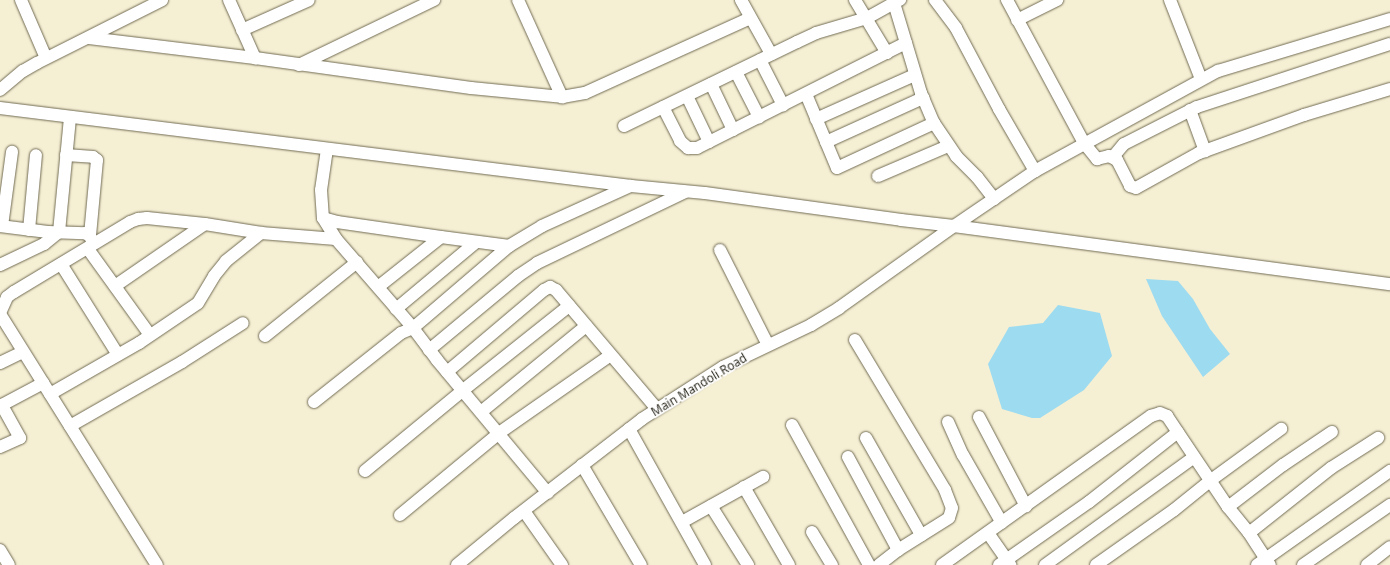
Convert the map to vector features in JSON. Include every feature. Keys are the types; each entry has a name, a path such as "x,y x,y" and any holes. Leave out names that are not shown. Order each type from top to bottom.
{"street":[{"path":"21,0 46,58"},
{"path":"0,90 23,71 46,58 162,0"},
{"path":"229,0 255,58"},
{"path":"242,30 309,0"},
{"path":"299,65 434,0"},
{"path":"518,0 562,97"},
{"path":"741,0 771,54"},
{"path":"855,0 887,53"},
{"path":"935,0 956,28 999,109 1035,171"},
{"path":"1007,0 1084,143 1097,159 1109,156 1117,160 1130,186 1136,188 1205,151 1304,115 1390,88"},
{"path":"1017,20 1057,0"},
{"path":"1170,0 1201,79"},
{"path":"624,126 816,33 867,18 897,2 906,43 915,74 923,98 934,123 948,146 994,199"},
{"path":"88,38 255,58 471,88 562,97 585,93 750,18"},
{"name":"Main Mandoli Road","path":"458,565 582,465 657,409 724,367 811,325 839,308 954,226 1035,171 1218,71 1390,20"},
{"path":"663,107 683,145 692,149 806,94 906,43"},
{"path":"1113,157 1124,144 1190,110 1390,44"},
{"path":"760,60 783,105"},
{"path":"736,72 759,117"},
{"path":"816,119 915,74"},
{"path":"711,84 733,130"},
{"path":"806,94 837,168 934,123"},
{"path":"687,96 709,142"},
{"path":"826,142 923,98"},
{"path":"0,108 70,118 631,186 686,191 1390,284"},
{"path":"1190,110 1205,151"},
{"path":"0,265 44,244 59,232 70,118"},
{"path":"878,176 948,146"},
{"path":"326,149 321,190 322,218 336,239 413,328 462,391 499,433 548,493"},
{"path":"12,152 1,226 29,230 85,233 115,286 150,335"},
{"path":"29,230 36,155"},
{"path":"66,155 93,157 97,160 91,243"},
{"path":"314,402 401,333 413,328 509,246 542,226 631,186"},
{"path":"429,350 518,276 537,263 686,191"},
{"path":"157,565 0,314 7,297 61,264 91,243 138,219 148,218 205,224 261,233 336,239"},
{"path":"322,218 344,223 442,238 509,246"},
{"path":"115,286 205,224"},
{"path":"50,394 118,355 198,303 214,276 226,261 261,233"},
{"path":"378,287 442,238"},
{"path":"396,309 476,242"},
{"path":"720,250 768,345"},
{"path":"265,336 357,262"},
{"path":"61,264 118,355"},
{"path":"447,372 547,287 556,290 657,409"},
{"path":"366,471 462,391 569,306"},
{"path":"70,426 182,362 243,323"},
{"path":"481,412 586,326"},
{"path":"855,340 912,434 951,503 952,514 949,518 898,550 879,565"},
{"path":"0,363 23,352"},
{"path":"400,515 499,433 611,355"},
{"path":"0,447 20,438 1,406 43,383"},
{"path":"942,565 1154,414 1164,414 1167,416 1228,507 1249,533 1265,563 1390,471"},
{"path":"979,418 1026,506"},
{"path":"948,422 969,465 1002,523"},
{"path":"792,425 869,565"},
{"path":"629,429 682,522 704,565"},
{"path":"1096,565 1174,510 1210,480 1281,429"},
{"path":"988,533 1005,563 1088,502 1178,432"},
{"path":"1228,507 1283,465 1332,432"},
{"path":"866,438 922,535"},
{"path":"1249,533 1331,468 1378,438"},
{"path":"848,457 898,550"},
{"path":"1045,565 1194,457"},
{"path":"582,465 641,565"},
{"path":"682,522 763,478"},
{"path":"744,487 789,565"},
{"path":"1303,565 1390,505"},
{"path":"711,506 748,565"},
{"path":"524,511 562,565"},
{"path":"812,532 832,565"},
{"path":"1367,565 1390,547"},
{"path":"0,550 9,565"}],"water":[{"path":"1146,279 1178,281 1193,299 1210,329 1230,354 1203,377 1162,316"},
{"path":"1058,305 1100,313 1112,356 1084,390 1040,418 1032,418 1002,409 988,364 1009,327 1043,323"}]}
